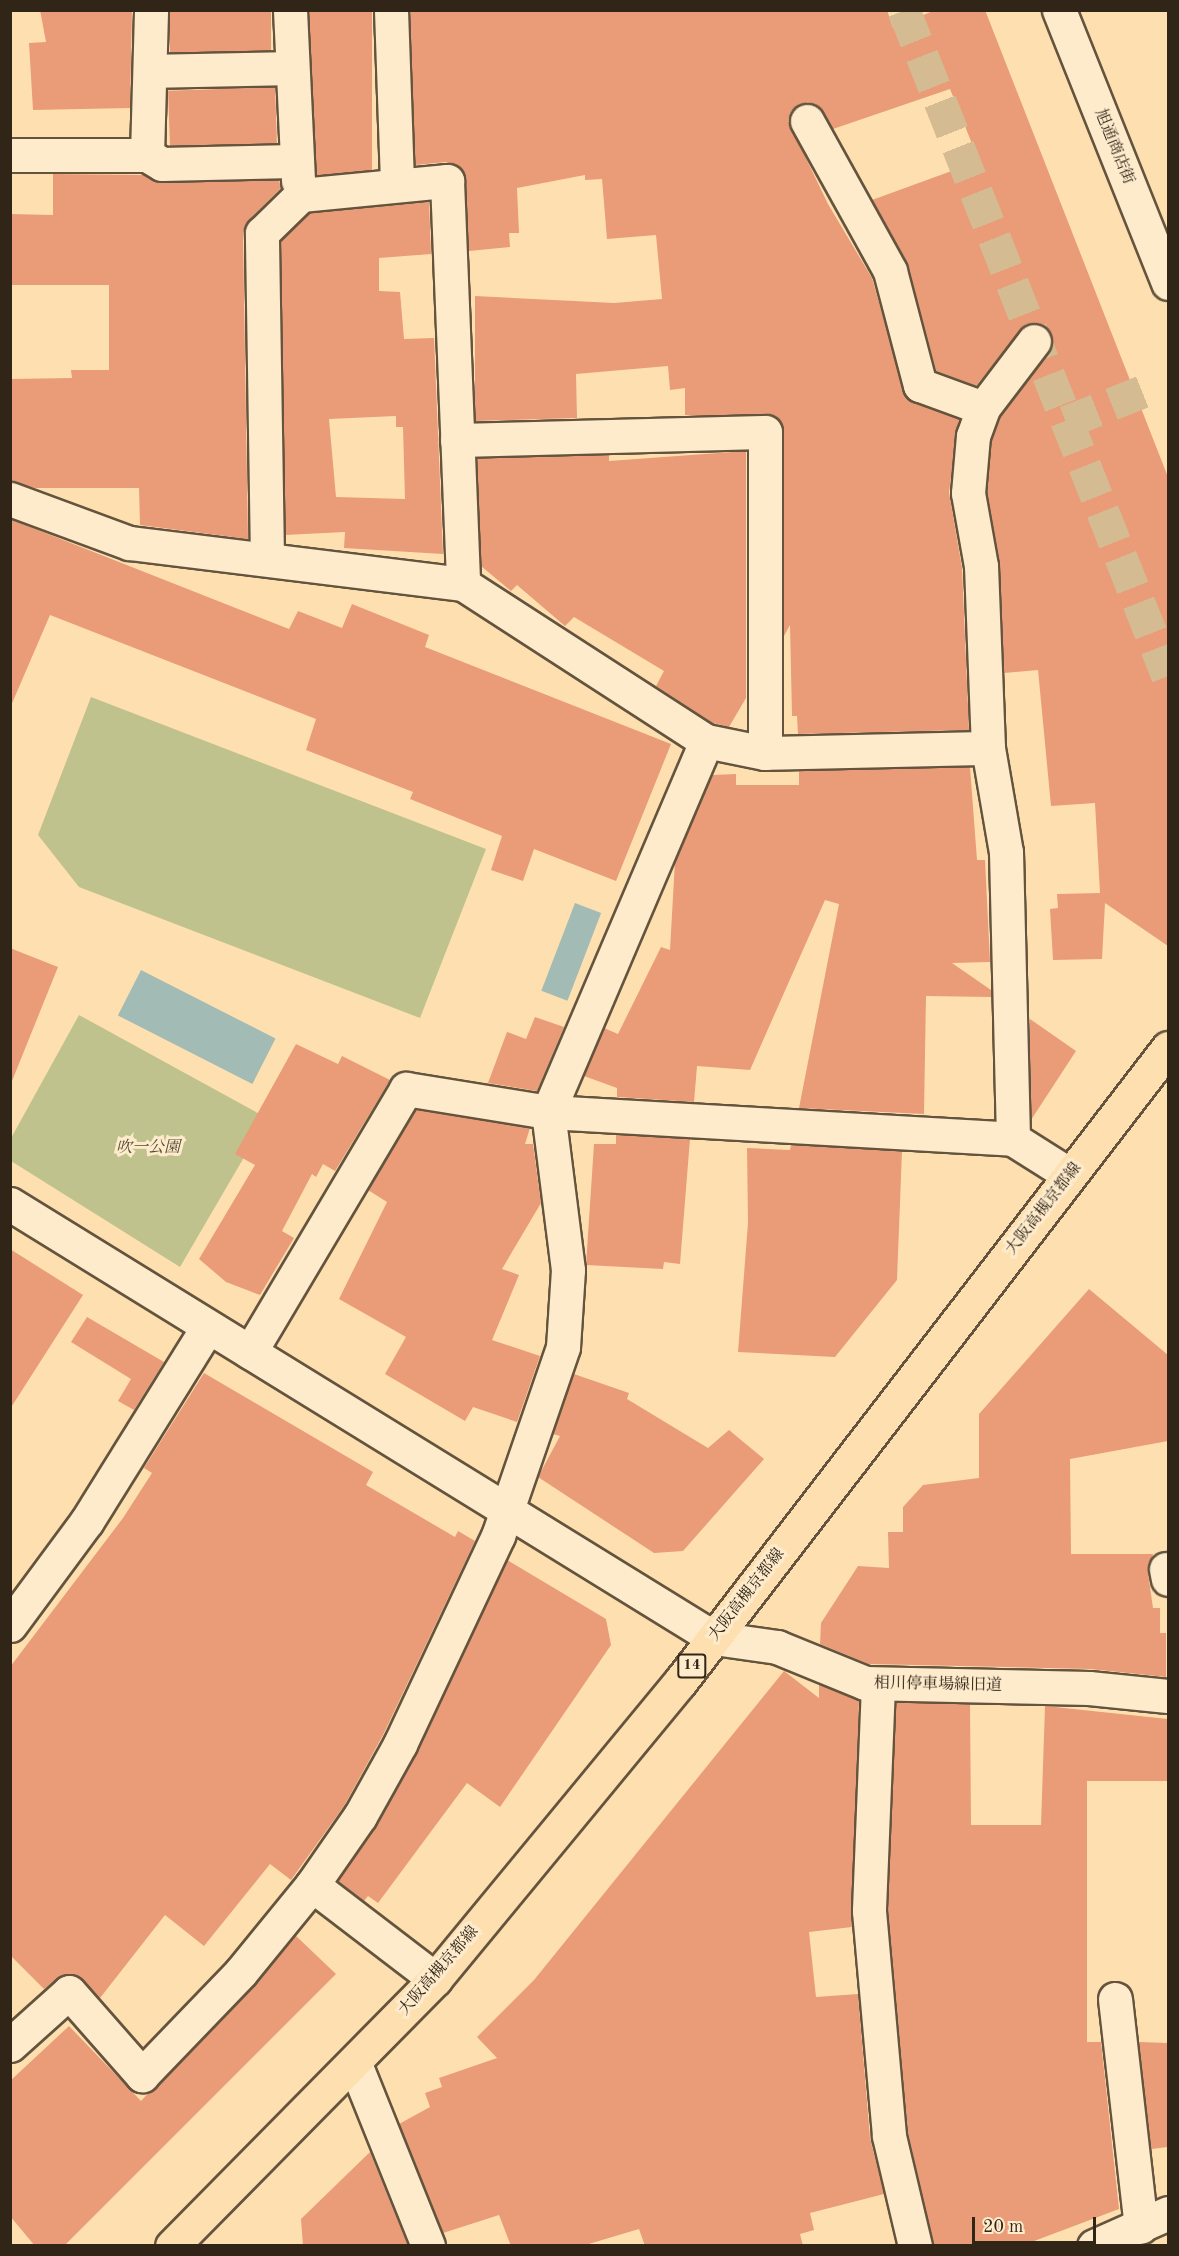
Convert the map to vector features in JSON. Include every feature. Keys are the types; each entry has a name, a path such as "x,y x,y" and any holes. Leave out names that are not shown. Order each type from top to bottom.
{"main road":[{"name":"大阪高槻京都線","path":"172,2246 355,2064 435,1979 714,1638 1168,1048"}],"street":[{"path":"147,154 151,10"},
{"path":"290,10 293,162 301,195"},
{"path":"392,10 397,182"},
{"name":"旭通商店街","path":"1059,10 1168,283"},
{"path":"150,71 291,68"},
{"path":"807,121 890,271 920,385 983,408"},
{"path":"10,155 147,154 162,164 293,162"},
{"path":"267,558 262,233 301,195 397,182 447,181 463,584"},
{"path":"1012,1138 1006,852 988,748 981,566 968,493 973,435 983,408 1034,341"},
{"path":"457,440 765,432 765,753"},
{"path":"10,499 129,543 267,558 463,584 706,741 765,753 988,748"},
{"path":"10,2044 69,1992 142,2076 241,1972 312,1885 360,1816 400,1744 507,1508 563,1347 568,1270 548,1112 706,741"},
{"path":"250,1352 405,1089 548,1112 1012,1138 1070,1174"},
{"path":"10,1204 207,1328 507,1508 714,1638"},
{"path":"10,1625 87,1521 207,1328"},
{"name":"相川停車場線旧道","path":"714,1638 777,1647 878,1684 1089,1688 1168,1696"},
{"path":"878,1684 869,1911 889,2136 915,2246"},
{"path":"312,1885 435,1979"},
{"path":"1094,2246 1155,2220 1115,1999"},
{"path":"355,2064 428,2246"}],"green space":[{"path":"91,697 486,849 420,1018 79,887 38,835"},
{"name":"吹一公園","path":"79,1015 267,1118 180,1267 11,1161 10,1140"}],"water":[{"path":"575,903 601,913 567,1001 541,991"},
{"path":"141,970 276,1039 252,1084 118,1015"}],"building":[{"path":"40,10 132,10 130,108 33,110 29,43 46,42"},
{"path":"170,10 271,10 271,52 170,52"},
{"path":"309,10 372,10 372,175 309,175"},
{"path":"410,10 887,10 893,28 935,10 985,10 1168,477 1168,946 1105,903 1102,959 1053,960 1050,909 1058,908 1057,894 1100,893 1095,803 1051,806 1038,670 1004,673 1000,565 987,492 991,440 1000,417 1049,352 1051,334 1037,323 1026,324 976,386 936,371 908,266 872,200 979,161 950,89 833,129 823,111 808,102 791,111 788,121 828,204 872,278 906,397 959,419 949,492 962,568 969,730 798,734 797,716 792,716 790,625 784,636 784,432 775,416 685,415 685,388 670,390 668,366 576,374 577,418 475,421 475,296 614,303 662,299 656,235 607,239 602,179 585,180 585,175 517,188 519,233 509,233 510,247 469,251 463,171 446,162 415,165"},
{"path":"275,87 277,143 170,147 168,91"},
{"path":"53,174 144,175 162,183 279,180 281,188 249,220 243,233 248,539 140,525 139,488 35,488 10,481 10,379 72,378 71,370 109,370 109,285 10,285 10,214 53,215"},
{"path":"429,202 431,254 379,258 379,291 400,292 404,339 434,338 443,554 344,548 345,532 285,535 281,241 309,213","holes":["396,416 396,427 403,427 405,499 336,497 329,419"]},
{"path":"746,451 746,698 729,727 713,723 656,686 664,671 574,617 565,626 517,585 511,591 481,566 477,458 609,455 609,461"},
{"path":"10,519 289,629 298,611 342,628 352,604 429,635 425,647 671,744 616,881 534,849 523,881 491,870 502,836 410,799 413,792 306,750 316,719 50,615 10,708"},
{"path":"970,767 977,860 985,860 990,962 952,963 991,990 991,997 926,996 924,1114 799,1108 839,904 825,900 750,1070 697,1066 694,1102 617,1097 617,1088 584,1076 604,1028 618,1034 661,947 670,950 675,861 712,775 736,774 736,785 799,785 799,771"},
{"path":"10,948 58,967 12,1081 10,1081"},
{"path":"535,1017 564,1027 537,1091 488,1083 507,1032 526,1039"},
{"path":"1030,1019 1076,1051 1031,1120 1030,1053"},
{"path":"296,1044 338,1064 342,1056 390,1080 335,1171 323,1164 316,1177 312,1174 282,1231 294,1238 260,1295 226,1282 199,1259 255,1165 235,1154"},
{"path":"416,1110 530,1128 525,1144 533,1144 541,1203 502,1269 519,1275 492,1340 540,1356 517,1422 473,1407 465,1421 385,1374 406,1337 339,1299 387,1202 368,1190"},
{"path":"616,1135 690,1139 680,1264 664,1262 663,1269 586,1265 594,1144 616,1144"},
{"path":"791,1145 902,1151 897,1280 835,1357 738,1352 748,1223 747,1148 790,1150"},
{"path":"10,1249 83,1295 10,1409"},
{"path":"1089,1289 1168,1355 1168,1441 1070,1459 1071,1554 1153,1554 1148,1573 1153,1608 1160,1608 1160,1633 1166,1633 1166,1677 1090,1669 869,1664 820,1644 821,1623 858,1566 889,1568 888,1532 903,1532 903,1507 923,1485 979,1478 979,1414"},
{"path":"87,1317 164,1362 134,1410 118,1401 131,1379 71,1342"},
{"path":"204,1373 373,1472 366,1485 455,1537 458,1531 475,1541 383,1735 344,1806 291,1880 270,1864 204,1946 165,1915 100,1998 74,1974 65,1974 44,1989 10,1955 10,1667 123,1518 152,1473 144,1468"},
{"path":"574,1374 629,1393 627,1399 708,1448 729,1430 764,1459 683,1551 654,1553 538,1477 560,1436 553,1434"},
{"path":"507,1560 606,1619 611,1645 500,1807 467,1783 378,1903 368,1896 364,1901 338,1881 416,1753"},
{"path":"784,1671 819,1698 819,1684 859,1701 852,1927 809,1932 816,1997 858,1994 870,2138 884,2194 810,2213 814,2230 800,2234 803,2246 645,2246 639,2229 582,2246 511,2246 499,2215 443,2233 399,2124 430,2107 425,2093 442,2087 439,2078 497,2058 477,2037 534,1980"},
{"path":"896,1702 970,1704 971,1825 1041,1825 1045,1706 1168,1719 1168,1781 1087,1781 1087,2042 1101,2042 1119,2209 1021,2246 934,2246 908,2133 888,1911"},
{"path":"295,1935 336,1974 64,2246 35,2246 10,2216 10,2081 69,2026 141,2101"},
{"path":"1139,2042 1168,2043 1168,2147 1151,2149"},
{"path":"370,2152 408,2246 303,2246 301,2219"}],"tunnel":[{"path":"904,10 1168,676"},
{"path":"1066,422 1151,388"}]}
